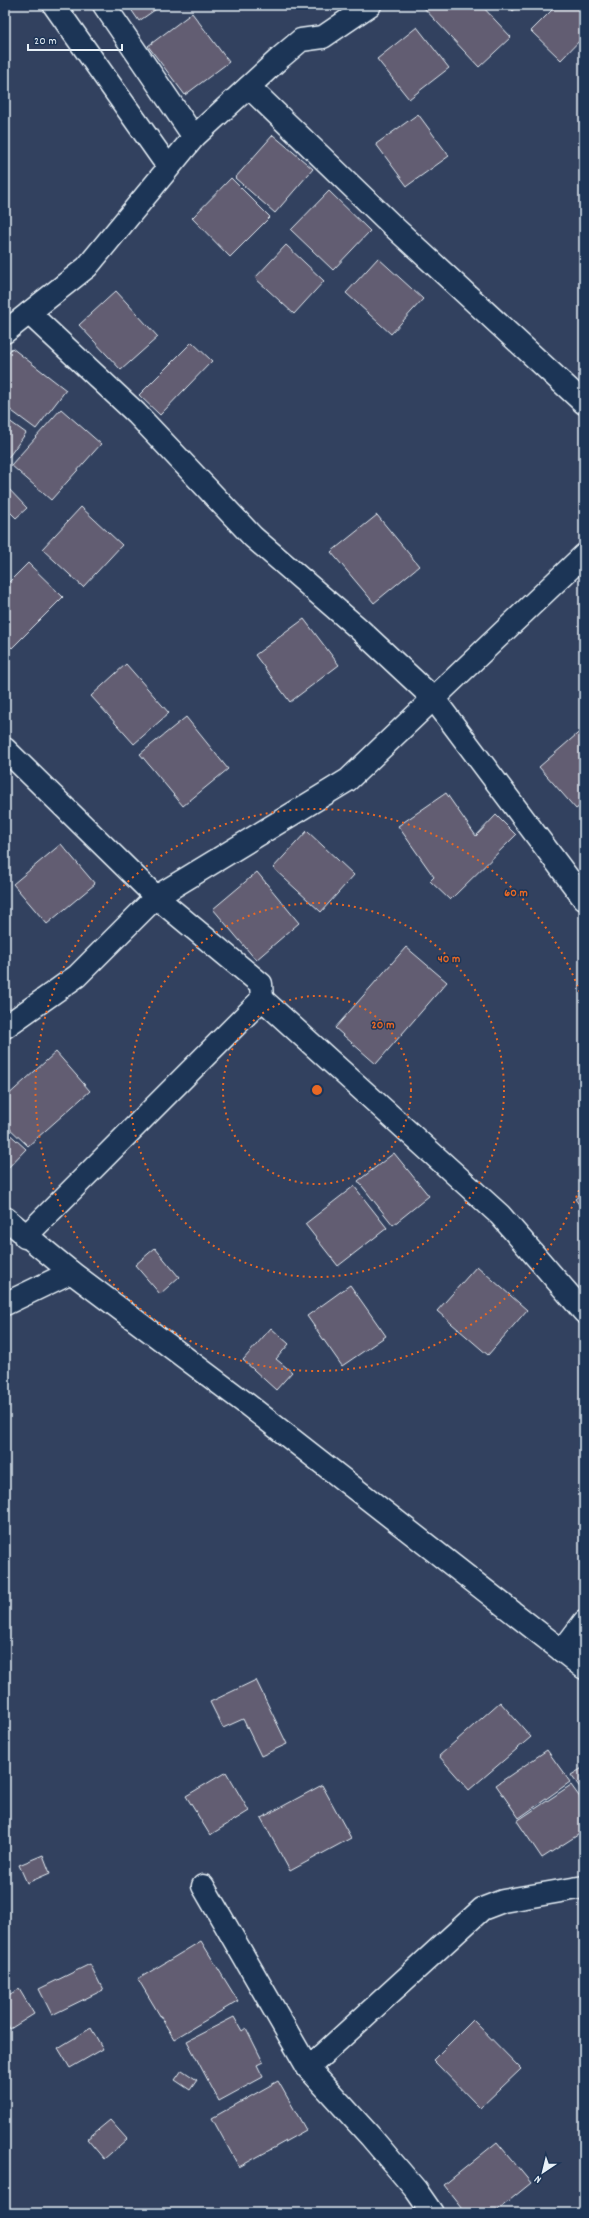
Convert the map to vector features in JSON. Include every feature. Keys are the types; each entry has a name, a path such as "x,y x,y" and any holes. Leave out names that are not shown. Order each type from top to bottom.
{"street":[{"path":"54,5 162,158"},
{"path":"104,5 194,137"},
{"path":"5,332 87,267 194,137 301,40 323,38 370,5"},
{"path":"249,87 396,229 584,403"},
{"path":"29,313 136,414 253,537 358,628 434,699 584,899"},
{"path":"5,1028 77,976 156,897 348,780 584,555"},
{"path":"5,749 156,897 261,984 262,999 500,1215 584,1312"},
{"path":"25,1237 262,999"},
{"path":"5,1218 25,1237 248,1405 584,1668"},
{"path":"5,1304 71,1272"},
{"path":"562,1651 584,1622"},
{"path":"203,1886 308,2068 416,2190 432,2213"},
{"path":"308,2068 482,1909 503,1900 584,1887"}],"building":[{"path":"128,5 162,5 139,21"},
{"path":"481,5 511,37 479,67 422,6"},
{"path":"507,5 520,5 513,11"},
{"path":"557,5 578,5 584,10 584,36 561,60 531,31"},
{"path":"192,13 229,62 185,95 148,46"},
{"path":"417,27 449,68 409,99 377,59"},
{"path":"418,114 449,156 407,186 376,144"},
{"path":"273,135 313,169 275,213 235,178"},
{"path":"231,178 270,217 230,257 192,218"},
{"path":"329,191 370,231 333,270 291,230"},
{"path":"286,245 324,281 294,314 255,278"},
{"path":"378,258 423,299 391,334 346,293"},
{"path":"116,291 158,337 121,370 79,325"},
{"path":"192,342 212,361 160,415 139,395"},
{"path":"12,348 66,390 36,429 5,406 5,357"},
{"path":"61,409 101,444 51,500 11,465"},
{"path":"5,418 26,433 5,462"},
{"path":"5,485 27,508 16,518 5,507"},
{"path":"81,507 122,545 83,587 42,549"},
{"path":"377,515 419,566 374,603 331,552"},
{"path":"28,563 63,597 12,648 5,641 5,586"},
{"path":"304,619 339,665 290,702 255,655"},
{"path":"126,664 169,713 134,744 91,696"},
{"path":"186,717 228,769 183,806 140,754"},
{"path":"584,728 584,803 576,809 539,767"},
{"path":"446,793 476,836 496,815 516,835 450,900 430,881 434,877 398,826"},
{"path":"307,831 354,875 321,912 273,868"},
{"path":"61,844 95,884 47,924 13,884"},
{"path":"257,872 299,923 256,960 213,909"},
{"path":"406,947 447,982 376,1064 335,1028"},
{"path":"56,1052 90,1091 28,1146 5,1124 5,1098"},
{"path":"5,1130 26,1149 5,1171"},
{"path":"394,1153 429,1196 393,1225 358,1181"},
{"path":"354,1186 387,1228 338,1266 305,1224"},
{"path":"584,1192 584,1211 575,1199"},
{"path":"155,1248 179,1277 160,1294 135,1265"},
{"path":"477,1266 527,1310 488,1355 437,1311"},
{"path":"350,1285 386,1336 342,1366 307,1316"},
{"path":"271,1328 289,1344 276,1359 292,1372 276,1390 243,1360"},
{"path":"256,1680 287,1744 261,1756 243,1719 223,1728 210,1702"},
{"path":"500,1702 531,1737 469,1790 439,1756"},
{"path":"547,1750 570,1782 519,1818 496,1785"},
{"path":"584,1767 584,1793 571,1775"},
{"path":"226,1772 249,1811 210,1835 186,1796"},
{"path":"322,1785 351,1838 290,1871 261,1818"},
{"path":"571,1785 584,1803 584,1831 542,1858 517,1821"},
{"path":"43,1855 50,1873 27,1883 19,1865"},
{"path":"201,1941 238,2001 174,2039 138,1979"},
{"path":"90,1964 103,1990 52,2015 39,1989"},
{"path":"19,1989 34,2014 10,2029 5,2020 5,1997"},
{"path":"234,2017 242,2031 246,2028 263,2062 257,2065 263,2077 219,2101 187,2041"},
{"path":"473,2020 521,2069 480,2108 433,2060"},
{"path":"91,2028 103,2049 70,2068 58,2048"},
{"path":"182,2070 197,2080 190,2090 175,2080"},
{"path":"278,2081 306,2130 239,2167 212,2118"},
{"path":"110,2120 127,2139 104,2159 87,2139"},
{"path":"497,2142 531,2183 494,2213 466,2213 444,2185"}]}
